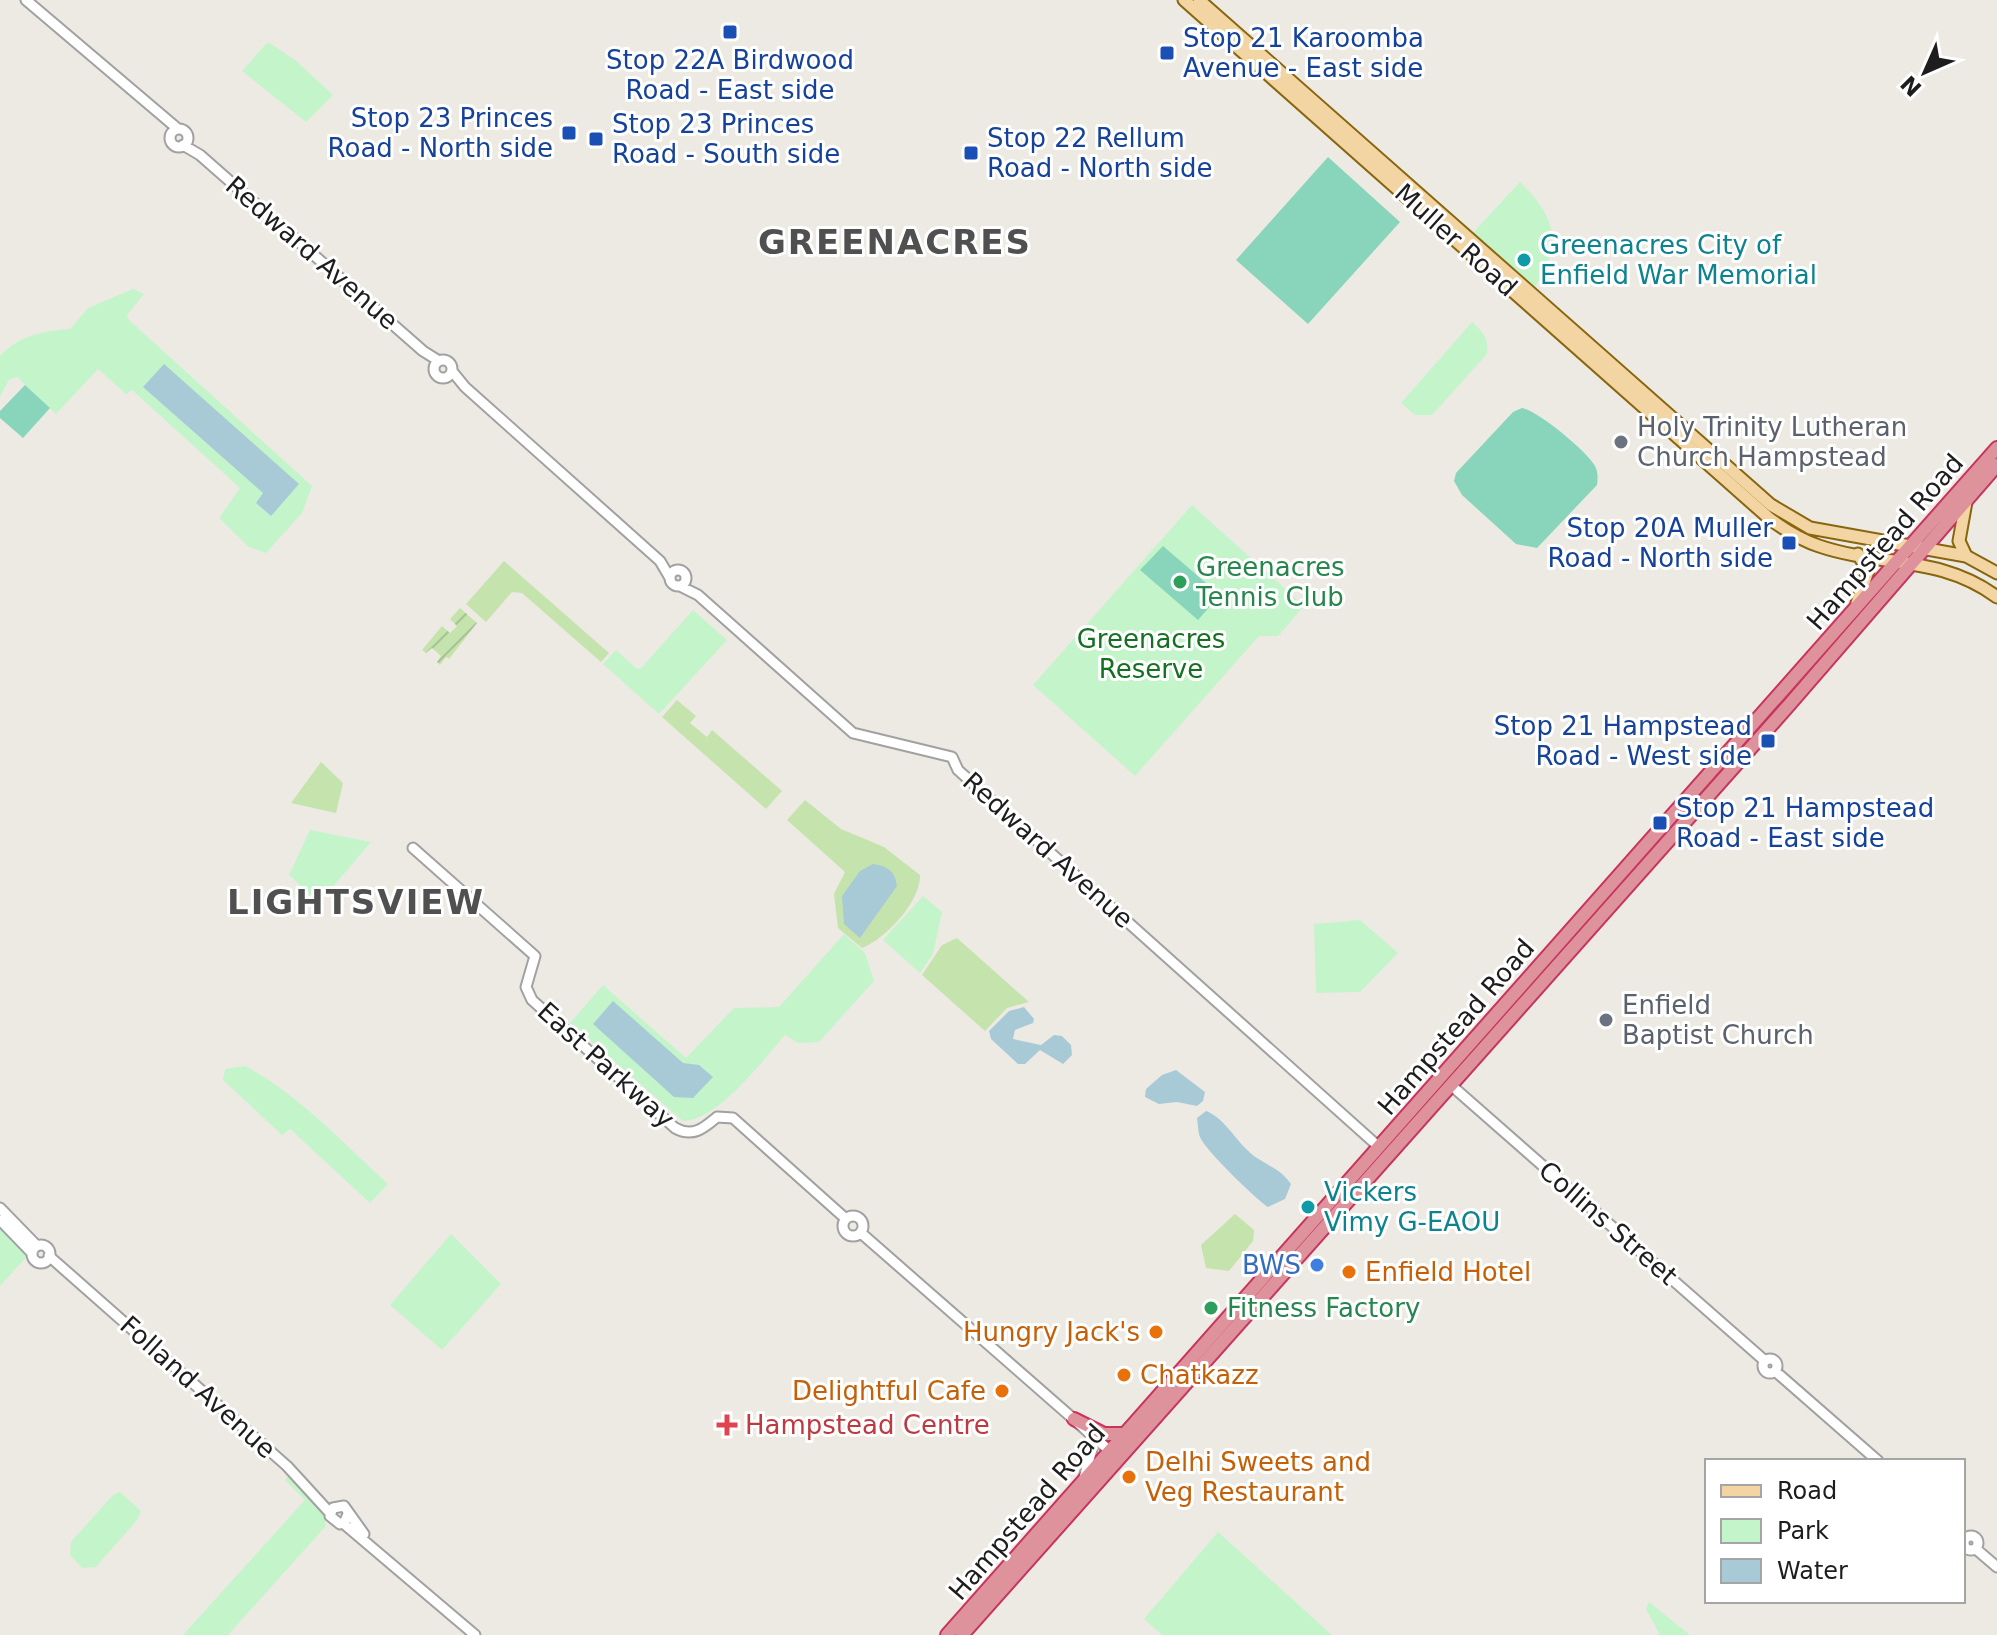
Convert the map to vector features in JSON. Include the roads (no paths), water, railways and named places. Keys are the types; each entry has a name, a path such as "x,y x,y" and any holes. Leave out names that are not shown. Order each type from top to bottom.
{"highway":[{"name":"Hampstead Road","path":"947,1635 964,1628 1083,1487 1526,990 1587,923 1609,909 1703,803 1852,614 1997,448"},
{"name":"Hampstead Road","path":"1587,923 1598,900 1692,793 1784,701 1997,465"},
{"path":"1692,793 1703,803"},
{"path":"1598,900 1609,909"},
{"path":"1074,1419 1104,1434 1130,1436"},
{"name":"Hampstead Road","path":"1083,1487 1110,1451 1130,1436"}],"main road":[{"name":"Muller Road","path":"1184,0 1770,519 1820,547 1912,562 1958,574 1997,597"},
{"name":"Muller Road","path":"1199,0 1771,505 1810,528 1966,556 1997,573"},
{"path":"1966,502 1959,541 1966,556"},
{"path":"1852,614 1868,575 1867,566 1858,554"}],"street":[{"path":"26,0 166,122 174,133 174,144 186,142 184,130 174,133"},
{"name":"Redward Avenue","path":"186,142 436,364"},
{"path":"449,374 437,376 436,364 448,361 449,374 660,561 673,574 673,584 683,582 685,572 673,574"},
{"name":"Redward Avenue","path":"683,582 853,733 952,757 958,770 1384,1152"},
{"name":"East Parkway","path":"413,848 535,956 526,987 532,1000 675,1128 687,1133 700,1131 717,1117 733,1118 846,1219 843,1225 846,1234 856,1236 861,1233 1074,1419"},
{"name":"Collins Street","path":"1447,1081 1765,1361 1775,1360 1775,1371 1876,1459"},
{"path":"0,1208 34,1250 35,1261 47,1259 46,1247 34,1250"},
{"path":"0,1220 34,1250"},
{"name":"Folland Avenue","path":"47,1259 333,1510"},
{"path":"1074,1419 1110,1451"},
{"path":"1083,1487 1092,1449 1091,1435"},
{"path":"346,1518 333,1522 333,1510 344,1506 346,1518 371,1543 475,1635"},
{"path":"1965,1538 1976,1538 1976,1549 1997,1567"}],"water":[{"path":"164,364 299,484 271,516 256,503 263,493 143,387"},
{"path":"873,864 890,870 897,886 860,938 844,924 842,896 860,871"},
{"path":"613,1001 683,1063 699,1065 713,1077 693,1098 674,1097 593,1024"},
{"path":"1024,1007 1034,1019 1033,1023 1015,1030 1013,1039 1041,1045 1054,1035 1062,1036 1071,1045 1072,1055 1063,1064 1040,1050 1025,1064 1018,1064 991,1039 989,1031 1009,1011"},
{"path":"1176,1070 1205,1092 1203,1101 1197,1106 1177,1102 1159,1104 1145,1097 1146,1089 1162,1075"},
{"path":"1206,1111 1220,1120 1250,1153 1287,1179 1291,1184 1285,1199 1268,1207 1211,1152 1200,1137 1198,1128 1197,1118"}],"place":[{"name":"Stop 22A Birdwood Road - East side","path":"730,32"},
{"name":"Stop 21 Karoomba Avenue - East side","path":"1167,53"},
{"name":"Stop 23 Princes Road - North side","path":"569,133"},
{"name":"Stop 23 Princes Road - South side","path":"596,139"},
{"name":"Stop 22 Rellum Road - North side","path":"971,153"},
{"name":"Greenacres City of Enfield War Memorial","path":"1524,260"},
{"name":"Holy Trinity Lutheran Church Hampstead","path":"1621,442"},
{"name":"Stop 20A Muller Road - North side","path":"1789,543"},
{"name":"Greenacres Tennis Club","path":"1180,582"},
{"name":"Stop 21 Hampstead Road - West side","path":"1768,741"},
{"name":"Stop 21 Hampstead Road - East side","path":"1660,823"},
{"name":"Enfield Baptist Church","path":"1606,1020"},
{"name":"Vickers Vimy G-EAOU","path":"1308,1207"},
{"name":"BWS","path":"1317,1265"},
{"name":"Enfield Hotel","path":"1349,1272"},
{"name":"Fitness Factory","path":"1211,1308"},
{"name":"Hungry Jack's","path":"1156,1332"},
{"name":"Chatkazz","path":"1124,1375"},
{"name":"Delightful Cafe","path":"1002,1391"},
{"name":"Hampstead Centre","path":"727,1425"},
{"name":"Delhi Sweets and Veg Restaurant","path":"1129,1477"}],"district":[{"name":"GREENACRES","path":"895,242"},
{"name":"LIGHTSVIEW","path":"356,902"}],"park label":[{"name":"Greenacres Reserve","path":"1151,654"}]}
